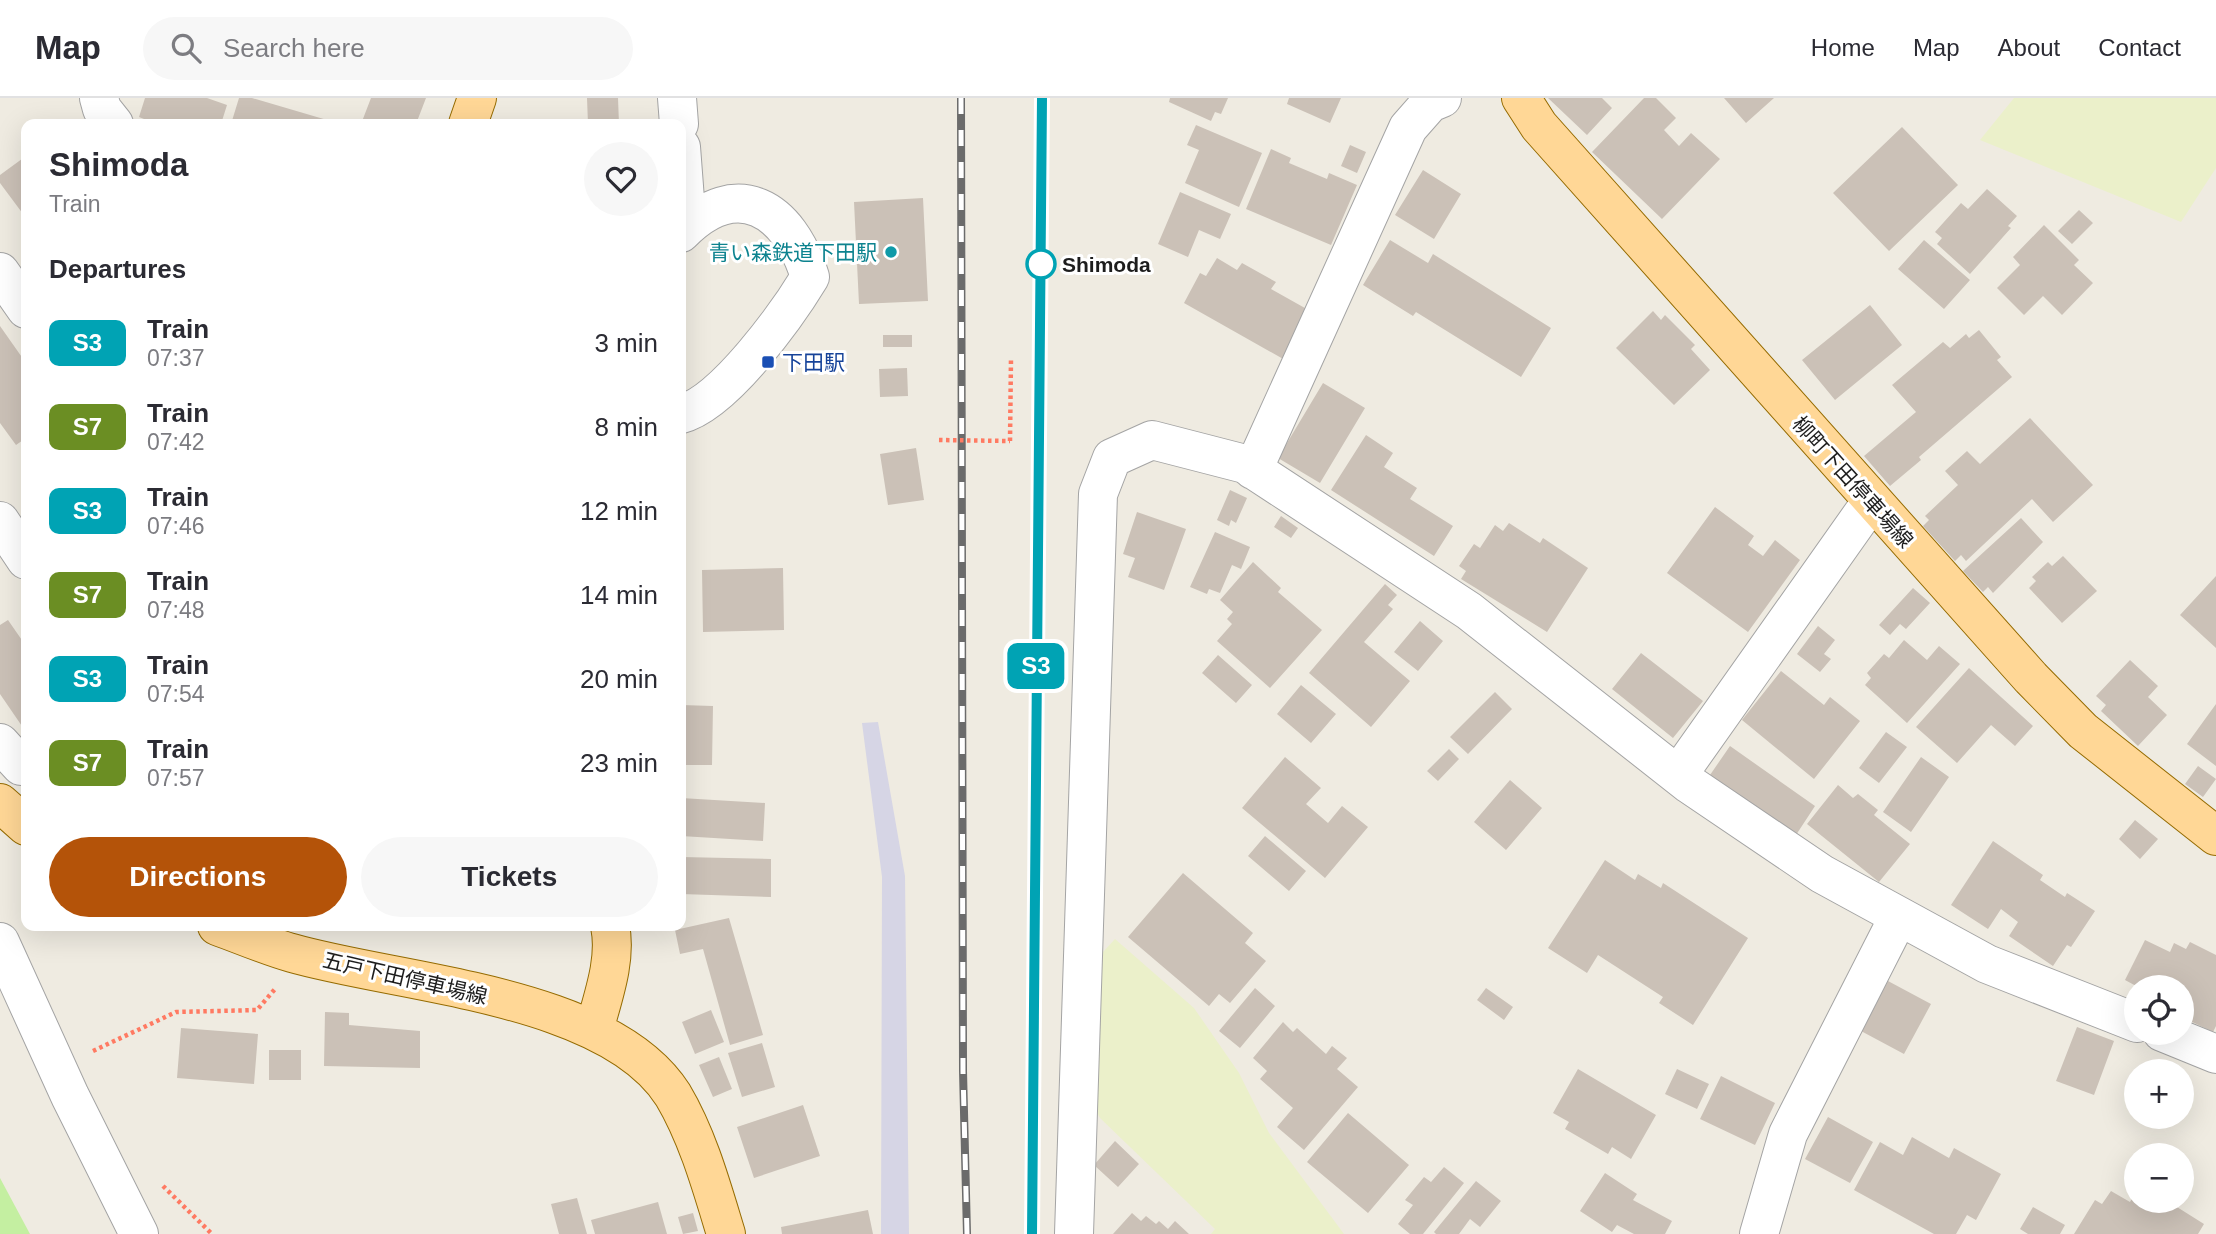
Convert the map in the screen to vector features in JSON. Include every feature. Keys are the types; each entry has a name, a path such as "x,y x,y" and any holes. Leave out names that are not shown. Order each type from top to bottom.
{"main road":[{"path":"470,119 477,98"},
{"name":"柳町下田停車場線","path":"1521,98 1539,126 1871,502 2082,731 2216,836"},
{"path":"0,803 21,822"},
{"name":"五戸下田停車場線","path":"231,931 292,953 514,1003 594,1030 639,1057 672,1095 705,1167 726,1234"},
{"path":"594,1030 607,984 611,931"}],"street":[{"path":"99,98 102,109 110,119"},
{"path":"677,98 679,119"},
{"path":"1253,470 1408,128 1430,103 1442,98"},
{"path":"686,227 709,209 734,203 757,204 775,216 791,235 810,276 792,306 715,397 686,413"},
{"path":"0,272 21,302"},
{"path":"1074,1234 1098,494 1112,458 1153,440 1232,460 1253,470 1469,611 1678,775 1822,874 1987,964 2124,1018"},
{"path":"1678,775 1871,502"},
{"path":"0,521 21,552"},
{"path":"0,743 21,765"},
{"path":"1759,1234 1788,1134 1899,916"},
{"path":"0,942 58,1069 139,1234"},
{"path":"2194,1045 2216,1054"}],"path":[{"path":"939,440 1010,441 1010,358"},
{"path":"58,1069 176,1012 257,1010 272,996 292,953"}],"green space":[{"path":"2014,98 2216,98 2216,168 2181,222 1980,140"},
{"path":"1115,939 1194,1008 1239,1073 1269,1133 1344,1234 1211,1234 1215,1229 1100,1118 1091,1101 1103,952"},
{"path":"0,1178 30,1234 0,1234"}],"shaded area":[{"path":"878,722 905,876 909,1234 881,1234 882,877 862,723"}],"building":[{"path":"145,98 207,98 227,105 223,119 139,117"},
{"path":"239,98 252,98 324,119 233,119"},
{"path":"371,98 426,98 418,119 363,119"},
{"path":"587,98 618,98 619,119 588,119"},
{"path":"1170,98 1228,98 1221,114 1215,112 1211,121 1169,102"},
{"path":"1289,98 1341,98 1330,123 1287,104"},
{"path":"1548,98 1602,98 1612,108 1587,135"},
{"path":"1644,98 1656,98 1676,118 1664,130 1679,146 1691,133 1720,159 1662,219 1592,152"},
{"path":"1724,98 1774,98 1746,123"},
{"path":"1196,125 1262,153 1239,207 1185,183 1199,150 1187,145"},
{"path":"1902,127 1958,185 1889,251 1833,193"},
{"path":"1350,145 1366,152 1357,173 1341,166"},
{"path":"1271,149 1291,158 1289,163 1327,179 1329,173 1357,185 1331,245 1246,209"},
{"path":"21,160 21,211 0,183 0,175"},
{"path":"1423,170 1461,194 1434,239 1395,215"},
{"path":"1987,189 2017,216 2008,226 2011,228 1970,274 1937,244 1942,238 1935,232 1961,203 1968,209"},
{"path":"1180,192 1231,214 1220,239 1199,230 1188,257 1158,244"},
{"name":"青い森鉄道下田駅","path":"923,198 928,301 859,304 854,202"},
{"path":"2079,210 2093,223 2072,244 2058,231"},
{"path":"2044,225 2079,260 2074,265 2093,283 2062,315 2043,296 2024,315 1997,288 2020,265 2013,257"},
{"path":"1390,240 1428,263 1433,254 1551,328 1521,377 1416,312 1413,316 1363,285"},
{"path":"1924,240 1970,280 1944,309 1898,269"},
{"path":"1217,258 1237,270 1242,263 1276,282 1271,289 1312,312 1285,360 1184,303 1200,273 1206,276"},
{"path":"1870,305 1902,345 1835,400 1802,360"},
{"path":"1653,311 1661,320 1665,315 1695,345 1691,349 1710,370 1674,405 1616,348"},
{"path":"0,326 21,356 21,442 16,445 0,423"},
{"path":"1979,330 2001,357 1997,360 2012,377 1919,457 1921,460 1890,486 1864,456 1916,412 1892,385 1943,342 1950,348 1966,334 1969,338"},
{"path":"883,335 912,335 912,347 883,347"},
{"path":"907,368 908,396 880,397 879,369"},
{"path":"1323,383 1365,408 1320,483 1278,458"},
{"path":"2030,418 2093,485 2053,522 2032,499 1966,561 1961,555 1955,561 1923,526 1929,520 1925,516 1958,485 1945,471 1967,451 1980,464"},
{"path":"1366,435 1393,453 1384,467 1417,488 1410,499 1453,526 1434,556 1331,490"},
{"path":"916,448 924,500 888,505 880,454"},
{"path":"1230,490 1247,498 1236,523 1231,520 1229,526 1217,520"},
{"path":"1715,507 1754,536 1748,545 1763,556 1775,540 1800,560 1748,632 1667,573"},
{"path":"1137,512 1186,529 1164,590 1128,577 1135,558 1123,554"},
{"path":"1281,516 1298,528 1291,538 1274,527"},
{"path":"2021,518 2043,542 1993,593 1988,587 1983,592 1963,571"},
{"path":"1509,523 1540,543 1543,538 1588,568 1547,632 1461,579 1466,571 1459,566 1474,544 1480,548 1495,525 1503,531"},
{"path":"1215,532 1250,547 1241,569 1232,565 1220,593 1209,589 1207,594 1190,587"},
{"path":"2063,556 2097,591 2062,623 2029,588 2036,581 2032,577 2048,562 2052,566"},
{"path":"1253,562 1281,588 1278,592 1322,630 1270,688 1217,641 1232,624 1227,619 1233,612 1220,600"},
{"path":"783,568 784,630 703,632 702,570"},
{"path":"2216,576 2216,648 2180,615"},
{"path":"1385,584 1397,595 1388,605 1393,609 1364,642 1410,681 1371,727 1309,673"},
{"path":"1913,588 1930,603 1906,629 1900,624 1890,635 1879,625"},
{"path":"8,620 21,639 21,725 0,694 0,625"},
{"path":"1420,621 1443,641 1418,671 1394,652"},
{"path":"1818,626 1835,640 1824,654 1831,659 1820,672 1797,654"},
{"path":"1904,640 1927,660 1939,646 1960,664 1907,723 1865,685 1871,678 1867,673 1884,654 1889,658"},
{"path":"1641,653 1703,701 1673,738 1612,689"},
{"path":"1218,655 1252,685 1236,703 1202,673"},
{"path":"2130,660 2158,686 2148,697 2167,715 2138,746 2101,711 2106,705 2096,696"},
{"path":"1969,668 2033,726 2015,746 1991,725 1957,763 1916,727"},
{"path":"1781,671 1824,705 1830,697 1860,721 1814,779 1742,720"},
{"path":"1301,685 1336,714 1311,743 1277,714"},
{"path":"1495,692 1512,709 1468,754 1450,737"},
{"path":"2216,704 2216,766 2187,744"},
{"path":"686,705 713,706 712,765 686,765"},
{"path":"1886,732 1907,747 1879,783 1859,768"},
{"path":"1730,746 1815,806 1796,835 1710,775"},
{"path":"1449,749 1459,759 1438,781 1427,771"},
{"path":"1285,757 1321,788 1306,804 1328,823 1342,806 1368,827 1325,878 1242,808"},
{"path":"1921,757 1949,777 1911,832 1883,812"},
{"path":"2198,766 2216,779 2203,797 2185,784"},
{"path":"1510,780 1542,808 1506,850 1474,822"},
{"path":"1838,785 1853,798 1858,794 1878,810 1874,815 1910,844 1879,882 1807,824"},
{"path":"686,798 765,803 763,841 686,836"},
{"path":"2135,820 2158,839 2140,859 2119,839"},
{"path":"1265,836 1306,871 1289,891 1248,856"},
{"path":"1993,841 2043,875 2040,880 2065,897 2067,893 2095,911 2071,947 2067,945 2053,966 2009,936 2018,922 2001,909 1988,929 1951,905"},
{"path":"686,857 771,859 771,897 686,894"},
{"path":"1605,860 1635,880 1638,874 1661,888 1663,883 1748,938 1693,1025 1659,1003 1663,997 1598,955 1587,973 1548,948"},
{"path":"1183,873 1253,933 1245,943 1266,961 1230,1003 1219,994 1209,1006 1128,937"},
{"path":"729,918 763,1035 730,1045 703,949 680,954 675,931 686,931 686,928"},
{"path":"2145,940 2170,952 2174,943 2186,949 2190,942 2216,955 2216,1026 2213,1032 2194,1023 2194,975 2128,975"},
{"path":"1888,981 1931,1004 1904,1054 1861,1031"},
{"path":"1255,988 1275,1006 1240,1048 1219,1031"},
{"path":"1486,988 1513,1007 1504,1020 1477,1000"},
{"path":"711,1010 724,1042 695,1054 682,1022"},
{"path":"325,1012 349,1013 349,1025 420,1031 420,1068 324,1066"},
{"path":"1283,1022 1293,1032 1297,1028 1326,1054 1332,1046 1347,1058 1337,1069 1358,1087 1304,1150 1277,1127 1293,1108 1260,1079 1267,1071 1253,1058"},
{"path":"2077,1027 2114,1041 2094,1095 2056,1081"},
{"path":"181,1028 258,1034 254,1084 177,1078"},
{"path":"762,1043 775,1087 742,1097 728,1053"},
{"path":"269,1050 301,1050 301,1080 269,1080"},
{"path":"719,1057 732,1089 713,1097 699,1065"},
{"path":"1578,1069 1656,1115 1631,1159 1612,1147 1608,1154 1565,1129 1569,1122 1553,1113"},
{"path":"1677,1069 1709,1084 1697,1109 1665,1094"},
{"path":"1721,1076 1775,1103 1755,1145 1700,1119"},
{"path":"803,1105 820,1156 754,1178 737,1127"},
{"path":"1348,1113 1409,1165 1368,1213 1307,1162"},
{"path":"1828,1117 1873,1142 1850,1183 1805,1159"},
{"path":"1912,1137 1949,1158 1954,1148 2001,1174 1976,1220 1967,1215 1956,1234 1934,1234 1854,1190 1880,1142 1903,1155"},
{"path":"1115,1141 1139,1164 1118,1187 1094,1165"},
{"path":"1444,1167 1464,1183 1423,1234 1410,1234 1398,1224 1413,1205 1405,1200 1424,1177 1431,1182"},
{"path":"1605,1173 1637,1194 1633,1200 1672,1221 1665,1234 1634,1234 1617,1225 1612,1232 1580,1211"},
{"path":"1476,1181 1501,1201 1480,1227 1470,1219 1459,1234 1436,1234 1434,1232"},
{"path":"2111,1191 2124,1199 2124,1213 2186,1213 2204,1224 2198,1234 2074,1234 2095,1200 2102,1204"},
{"path":"577,1198 587,1234 559,1234 551,1204"},
{"path":"658,1202 667,1234 595,1234 591,1220"},
{"path":"2033,1207 2065,1225 2060,1234 2028,1234 2020,1229"},
{"path":"868,1210 873,1234 782,1234 781,1227"},
{"path":"693,1213 698,1231 683,1234 678,1217"},
{"path":"1132,1213 1141,1221 1146,1216 1156,1224 1159,1221 1168,1229 1175,1221 1189,1234 1113,1234"}],"railway":[{"path":"961,98 963,1071 967,1234"},
{"path":"1032,1234 1042,98"}],"train":[{"name":"S3","path":"1032,1234 1042,98"}],"place":[{"name":"青い森鉄道下田駅","path":"891,252"},
{"name":"Shimoda","path":"1041,264"},
{"name":"下田駅","path":"768,362"}]}
